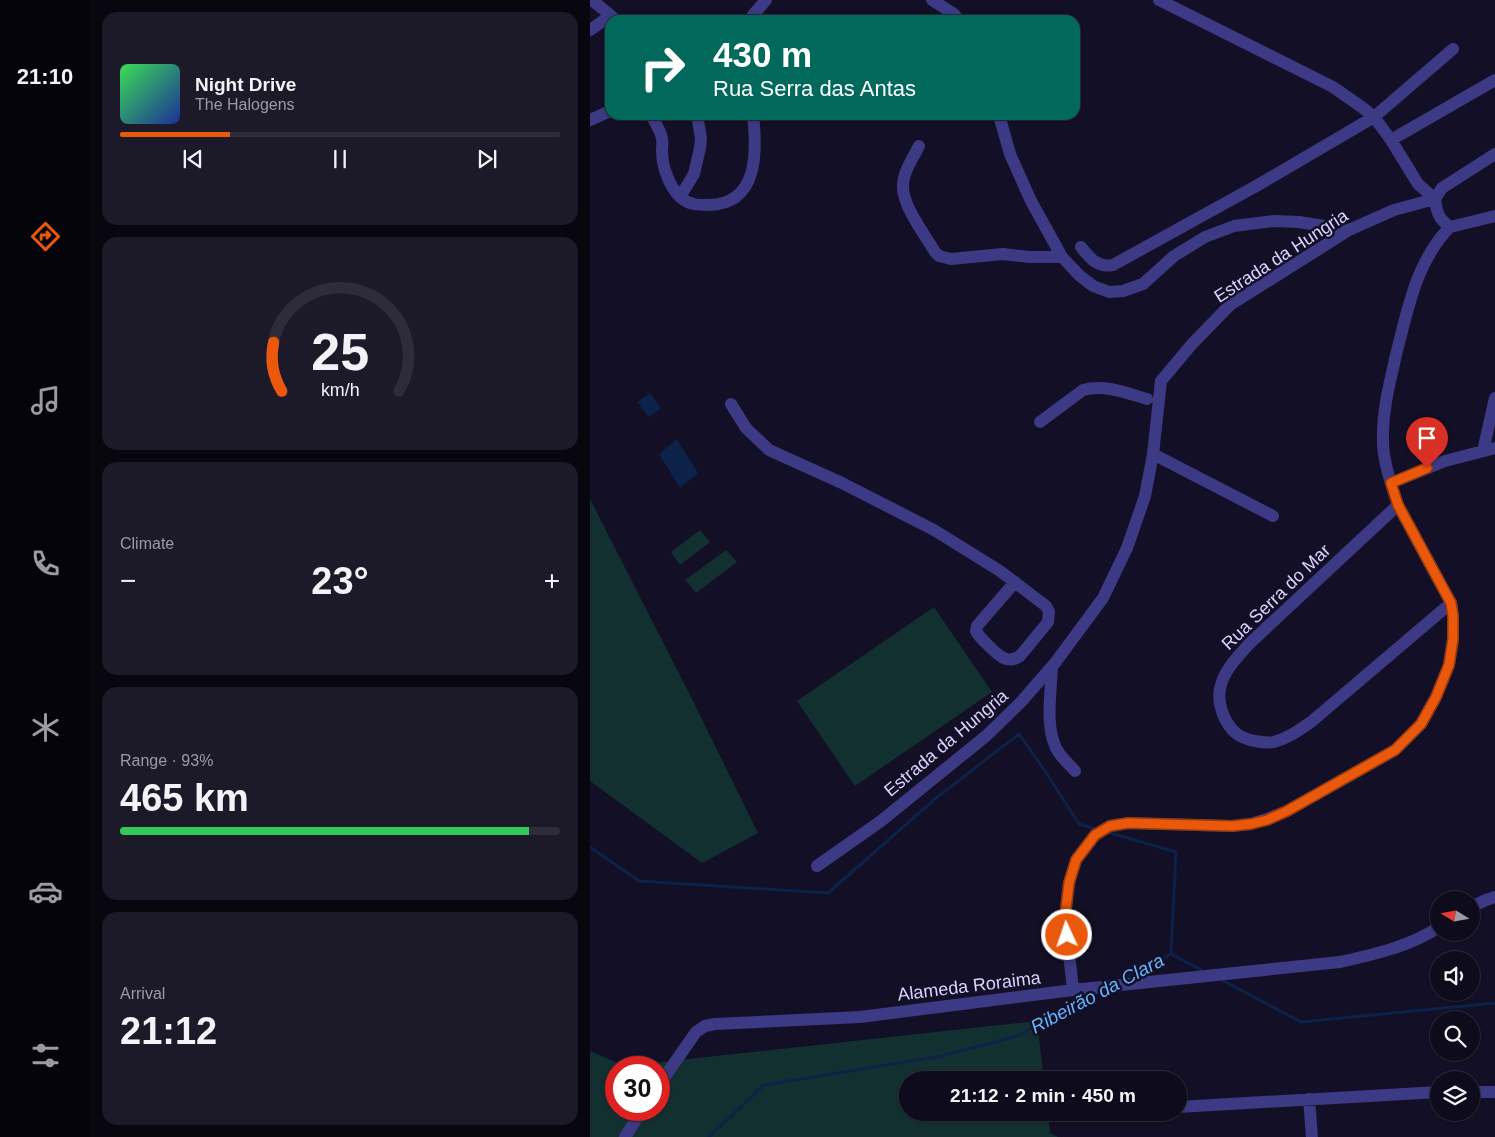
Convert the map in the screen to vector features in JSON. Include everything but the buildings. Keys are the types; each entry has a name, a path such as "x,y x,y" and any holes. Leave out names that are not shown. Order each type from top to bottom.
{"street":[{"path":"592,0 610,15"},
{"path":"753,15 766,0"},
{"path":"932,0 955,15"},
{"path":"1160,0 1333,87 1374,117 1391,140 1418,184 1435,199"},
{"path":"590,30 605,22"},
{"path":"1081,247 1094,262 1106,266 1113,265 1258,185 1374,117 1453,49"},
{"path":"1391,140 1495,80"},
{"path":"590,120 605,114"},
{"path":"653,120 662,140 664,168 670,182 680,197 694,205 719,204 732,199 742,189 750,177 755,160 753,120"},
{"path":"680,197 694,174 701,138 698,120"},
{"path":"1000,120 1010,154 1031,201 1062,257 1079,275 1094,286 1109,292 1123,291 1143,284 1174,256 1205,237 1234,226 1274,221 1299,222 1350,230"},
{"path":"919,146 905,175 903,194 906,205 939,256 951,260 1003,254 1030,257 1062,257"},
{"path":"1450,227 1437,214 1435,199 1442,188 1495,154"},
{"name":"Estrada da Hungria","path":"817,866 881,821 986,736 1021,702 1052,667 1103,598 1127,548 1145,496 1153,454 1161,382 1192,344 1230,305 1350,230 1394,210 1435,199"},
{"path":"1074,990 1065,917 1069,883 1076,860 1095,835 1110,826 1128,823 1232,826 1267,820 1287,811 1395,750 1421,724 1436,697 1449,665 1453,639 1451,603 1398,505 1391,483 1383,444 1383,424 1388,391 1408,308 1418,278 1431,251 1450,227 1495,216"},
{"path":"1040,422 1083,390 1091,388 1113,390 1147,399"},
{"path":"1391,483 1444,461 1489,450 1495,398"},
{"path":"731,404 746,428 769,450 842,483 926,526 992,566 1015,582 1046,606 1050,612 1048,622 1020,656 1015,660 1009,660 999,656 976,631 977,626 1015,582"},
{"path":"1153,454 1273,516"},
{"name":"Rua Serra do Mar","path":"1398,505 1249,644 1231,664 1220,690 1220,702 1226,721 1238,736 1260,742 1272,742 1290,736 1311,722 1451,603"},
{"path":"1052,667 1050,718 1052,738 1058,753 1075,771"},
{"path":"1480,903 1495,898"},
{"name":"Alameda Roraima","path":"670,1069 696,1032 705,1026 715,1024 860,1017 1074,990 1340,962 1376,954 1413,942 1430,932"},
{"path":"1187,1106 1430,1092"},
{"path":"1480,1092 1495,1092"},
{"path":"1309,1099 1312,1137"},
{"path":"625,1137 635,1121"}],"green space":[{"path":"590,499 758,833 702,863 590,781"},
{"path":"700,530 710,542 680,565 671,552"},
{"path":"726,550 737,562 696,593 685,580"},
{"path":"934,607 992,692 855,786 797,701"},
{"path":"1037,1021 1043,1071 899,1071 899,1121 1049,1121 1050,1133 1058,1137 590,1137 590,1051 605,1057 605,1121 670,1121 670,1061"}],"water":[{"path":"650,393 661,408 649,417 637,402"},
{"path":"677,439 698,473 680,488 659,454"}],"waterway":[{"path":"590,847 639,881 828,893 936,798 1019,734 1079,824 1096,829"},
{"path":"1107,832 1176,852 1171,954"},
{"name":"Ribeirão da Clara","path":"1122,980 1171,954 1205,972"},
{"name":"Ribeirão da Clara","path":"1220,979 1301,1022 1495,1003"},
{"name":"Ribeirão da Clara","path":"709,1137 764,1085 942,1056 1017,1036 1099,992"}],"route":[{"path":"1067,935 1065,917 1069,883 1076,860 1095,835 1110,826 1128,823 1232,826 1267,820 1287,811 1395,750 1421,724 1436,697 1449,665 1453,639 1453,616 1451,603 1398,505 1391,483 1427,468"}]}
